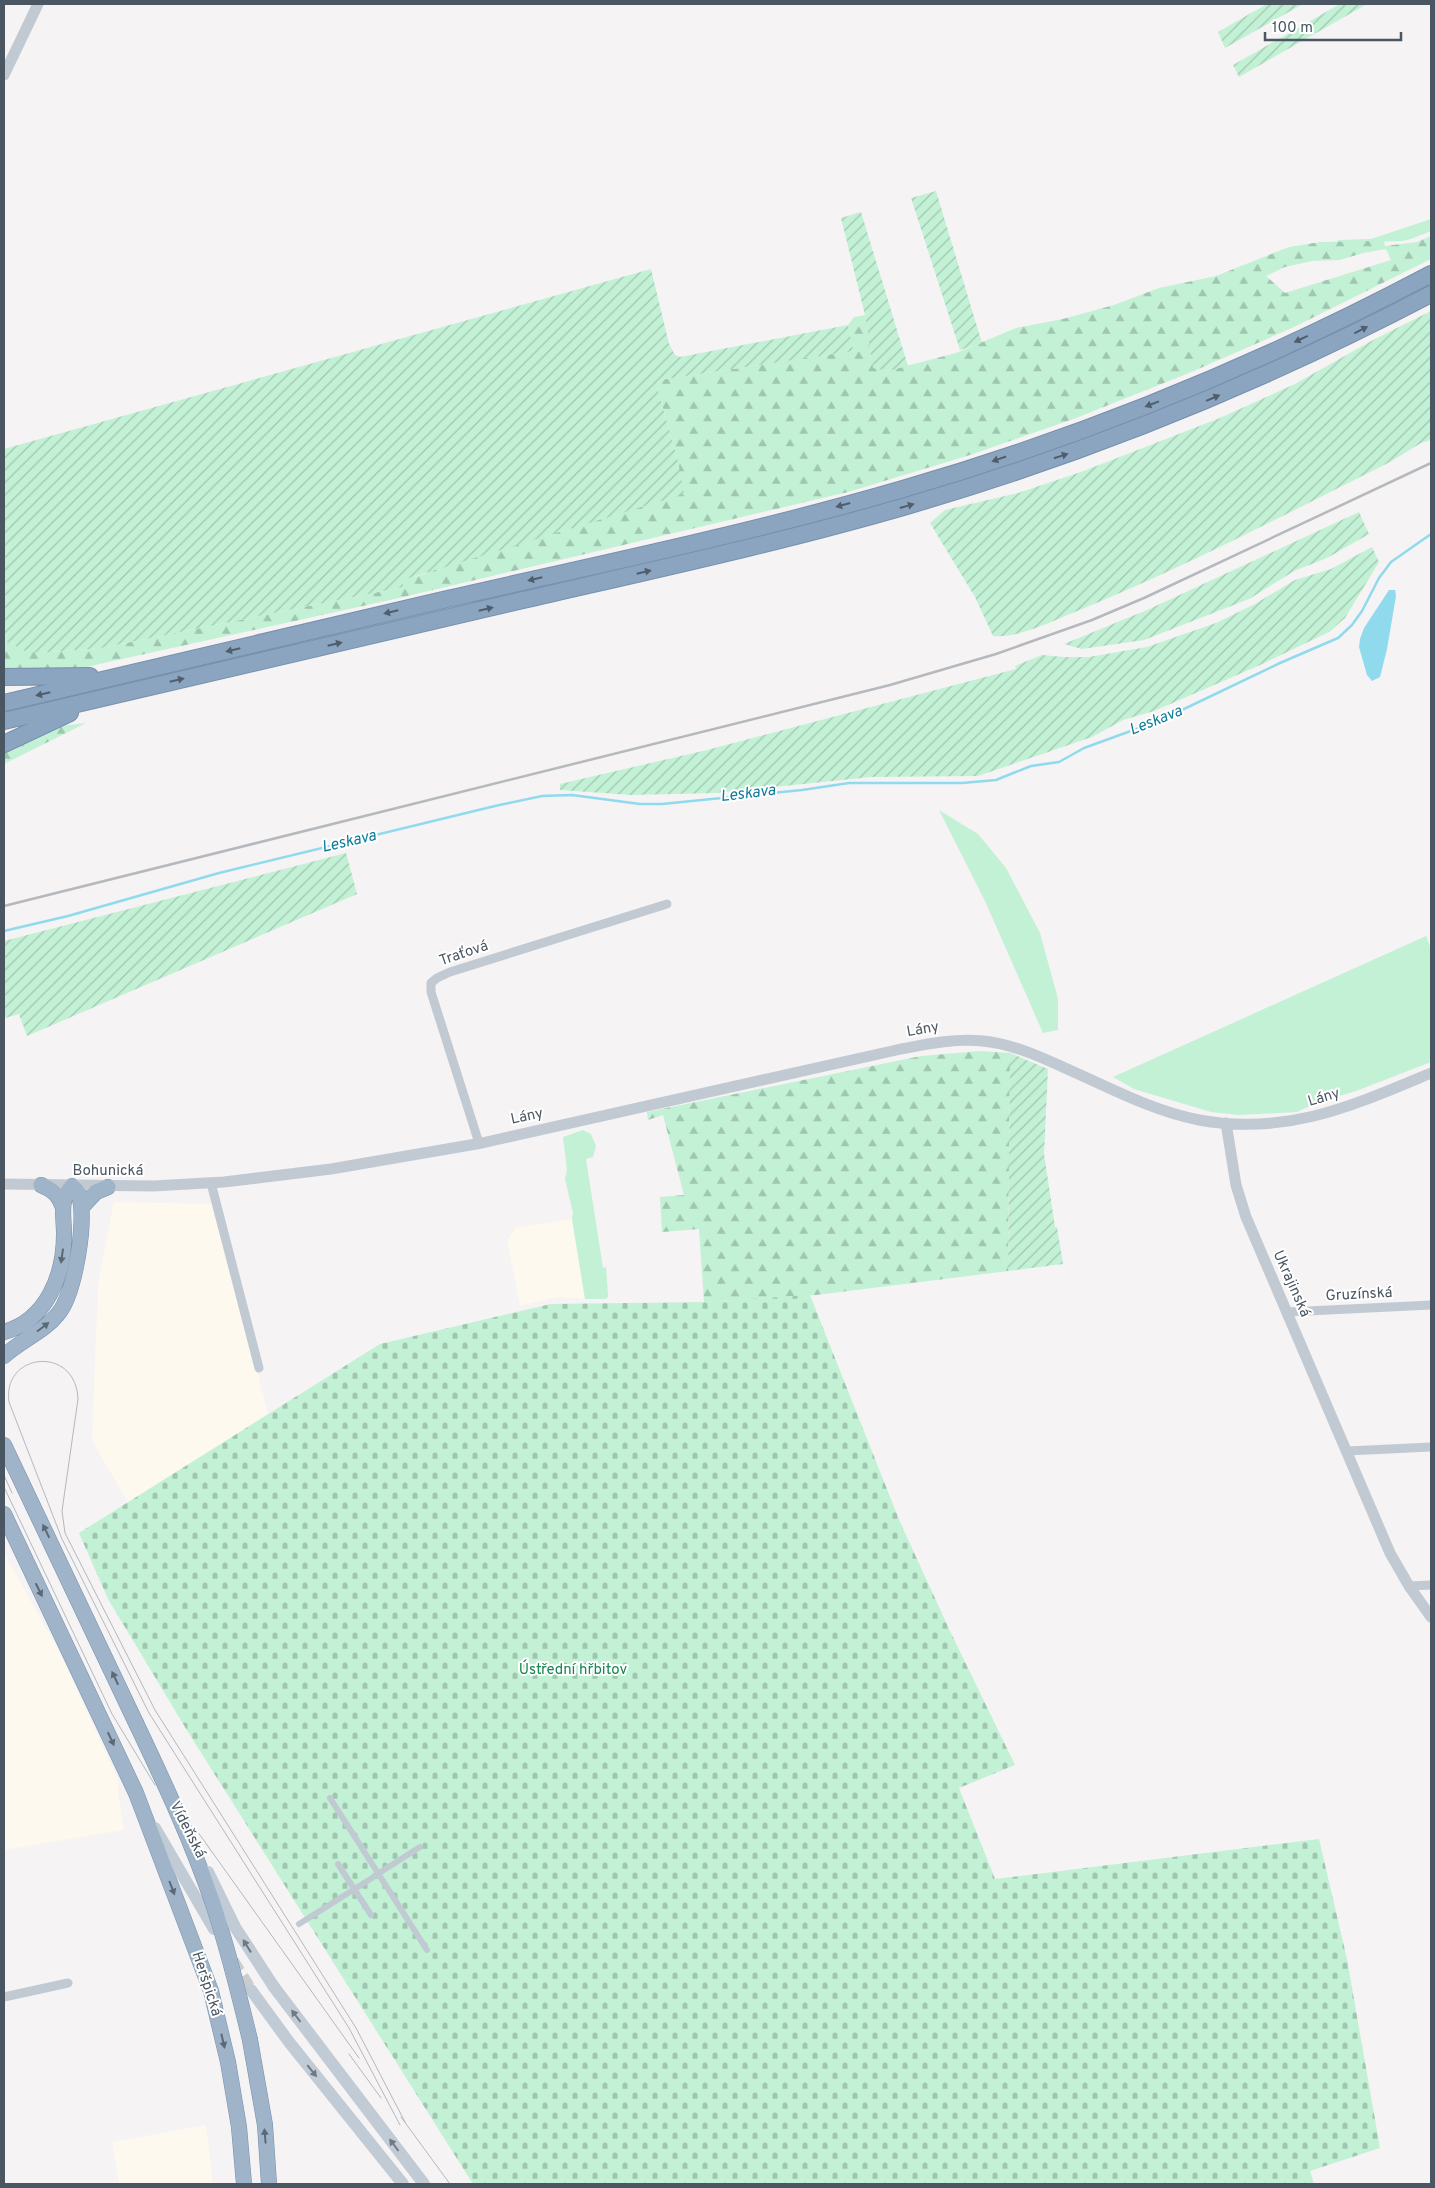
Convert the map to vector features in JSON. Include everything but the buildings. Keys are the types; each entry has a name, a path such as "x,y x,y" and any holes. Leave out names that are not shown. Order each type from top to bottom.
{"highway":[{"path":"4,703 732,533 838,507 939,478 1076,432 1212,380 1345,319 1431,274"},
{"path":"4,720 767,543 909,505 1083,449 1182,411 1280,368 1431,294"},
{"path":"4,677 125,675"},
{"path":"4,744 65,715 130,691"},
{"path":"4,1332 23,1324 34,1315 50,1296 62,1258 64,1234 60,1198 41,1185"},
{"path":"4,1356 43,1328 62,1309 70,1292 75,1275 82,1207 79,1193 72,1186 66,1193 62,1208"},
{"path":"82,1207 96,1192 108,1187"},
{"name":"Vídeňská","path":"4,1445 174,1805"},
{"name":"Vídeňská","path":"4,1514 136,1793"},
{"name":"Heršpická","path":"136,1793 211,1990 228,2062 239,2127 244,2184"},
{"name":"Heršpická","path":"174,1805 213,1905 238,1986 265,2125 269,2184"}],"main road":[{"name":"Vídeňská","path":"136,1793 168,1852 214,1928"},
{"name":"Vídeňská","path":"174,1805 191,1833 235,1927 274,1987 424,2184"},
{"path":"251,1990 289,2042 403,2184"}],"street":[{"path":"4,75 38,4"},
{"name":"Traťová","path":"479,1143 431,992 431,983 436,978 450,972 667,904"},
{"name":"Lány","path":"408,1157 917,1046 964,1040 986,1041 1018,1049 1157,1108 1192,1118 1226,1123 1270,1124 1316,1117 1366,1100 1431,1073"},
{"name":"Ukrajinská","path":"1226,1123 1238,1196 1390,1553 1409,1586 1431,1617"},
{"name":"Bohunická","path":"4,1184 108,1187 211,1183 313,1172 408,1157"},
{"path":"211,1183 259,1368"},
{"name":"Gruzínská","path":"1288,1312 1431,1304"},
{"path":"1347,1451 1431,1447"},
{"path":"1409,1586 1431,1585"},
{"path":"330,1798 375,1876 427,1950"},
{"path":"299,1924 420,1847"},
{"path":"338,1864 370,1915"},
{"path":"4,1997 68,1983"}],"shaded area":[{"path":"114,1202 217,1204 268,1415 128,1502 92,1441 98,1284"},
{"path":"572,1219 585,1299 558,1297 520,1306 507,1240 514,1231 514,1228"},
{"path":"4,1553 63,1659 118,1780 118,1793 124,1830 4,1850"},
{"path":"206,2125 213,2184 119,2184 112,2142"}],"green space":[{"path":"1267,4 1303,4 1225,48 1218,32"},
{"path":"1340,4 1367,4 1239,77 1233,65"},
{"path":"936,191 982,343 960,350 911,198"},
{"path":"861,212 908,366 887,371 873,368 865,315 841,218"},
{"path":"1431,219 1431,231 1411,239 1402,241 1336,243 1338,240 1371,239"},
{"path":"1431,236 1431,259 1294,327 1189,373 1076,418 970,455 848,492 399,598 86,667 4,671 4,642 16,644 39,653 101,648 403,587 402,580 425,574 678,461 657,387 660,380 852,351 848,325 854,317 865,315 873,367 887,371 956,353 1016,328 1063,319 1114,305 1159,288 1216,276 1289,247 1320,242 1384,241 1385,246 1417,242","holes":["1386,249 1391,260 1285,293 1266,276 1285,267 1312,261 1340,260"]},
{"path":"651,269 669,344 675,355 680,357 848,325 853,351 660,380 657,387 678,461 684,494 403,580 403,587 101,648 39,653 20,650 16,644 4,642 4,449"},
{"path":"1431,311 1431,440 1421,443 1390,462 1273,521 1115,595 1023,632 1013,635 993,636 975,597 930,523 945,510 1018,493 1081,472 1220,418 1295,384 1373,340"},
{"path":"1359,512 1369,534 1327,558 1294,571 1249,599 1144,640 1082,649 1064,644 1147,610"},
{"path":"1372,547 1379,562 1345,618 1329,632 1258,666 1154,711 1123,720 1092,737 978,776 871,777 716,793 631,795 560,790 560,784 707,750 1016,669 1015,666 1042,655 1089,657 1147,647 1216,623 1255,604 1295,580 1331,569"},
{"path":"86,723 4,764 4,753 52,727"},
{"path":"939,810 978,834 1006,868 1040,933 1058,999 1058,1030 1043,1033 985,901"},
{"path":"346,853 357,894 27,1036 19,1014 5,1018 4,941"},
{"path":"1426,936 1431,949 1431,1062 1356,1091 1316,1103 1297,1112 1239,1115 1211,1112 1134,1089 1113,1077"},
{"path":"980,1051 1010,1053 1008,1271 816,1295 704,1302 699,1229 662,1232 660,1197 684,1195 663,1115 648,1120 647,1112 921,1056"},
{"path":"1010,1053 1048,1069 1044,1154 1055,1227 1057,1227 1063,1264 1008,1271"},
{"path":"583,1130 591,1134 596,1146 593,1157 586,1159 603,1268 606,1267 608,1296 606,1299 585,1299 572,1219 573,1213 565,1179 567,1170 563,1137"},
{"name":"Ústřední hřbitov","path":"810,1295 900,1522 1015,1765 959,1788 995,1879 1319,1839 1347,1959 1380,2148 1310,2171 1314,2184 473,2184 188,1732 108,1599 79,1533 380,1344 551,1304 704,1302"}],"water":[{"path":"1389,590 1395,590 1396,596 1387,649 1380,677 1372,681 1367,675 1359,647 1360,639 1364,628"}],"waterway":[{"name":"Leskava","path":"4,931 68,916 219,873 542,796 572,795 640,804 662,804 802,790 849,783 962,783 996,780 1031,766 1059,762 1084,748 1161,720 1280,663 1338,638 1352,625 1362,611 1379,578 1391,562 1431,534"}],"tunnel":[{"path":"233,1961 251,1990"}],"tram line":[{"path":"400,2125 349,2028 149,1713 62,1539 9,1402 10,1385 17,1373 27,1365 40,1362 53,1363 65,1370 74,1382 78,1399 62,1511 65,1533 155,1710 356,2028 405,2122"},
{"path":"4,1475 12,1493"},
{"path":"4,1487 112,1714 155,1785"},
{"path":"195,1828 359,2058"},
{"path":"349,2054 381,2098"},
{"path":"401,2117 450,2184"}],"railway":[{"path":"4,906 890,685 996,654 1092,620 1144,598 1431,463"}]}
